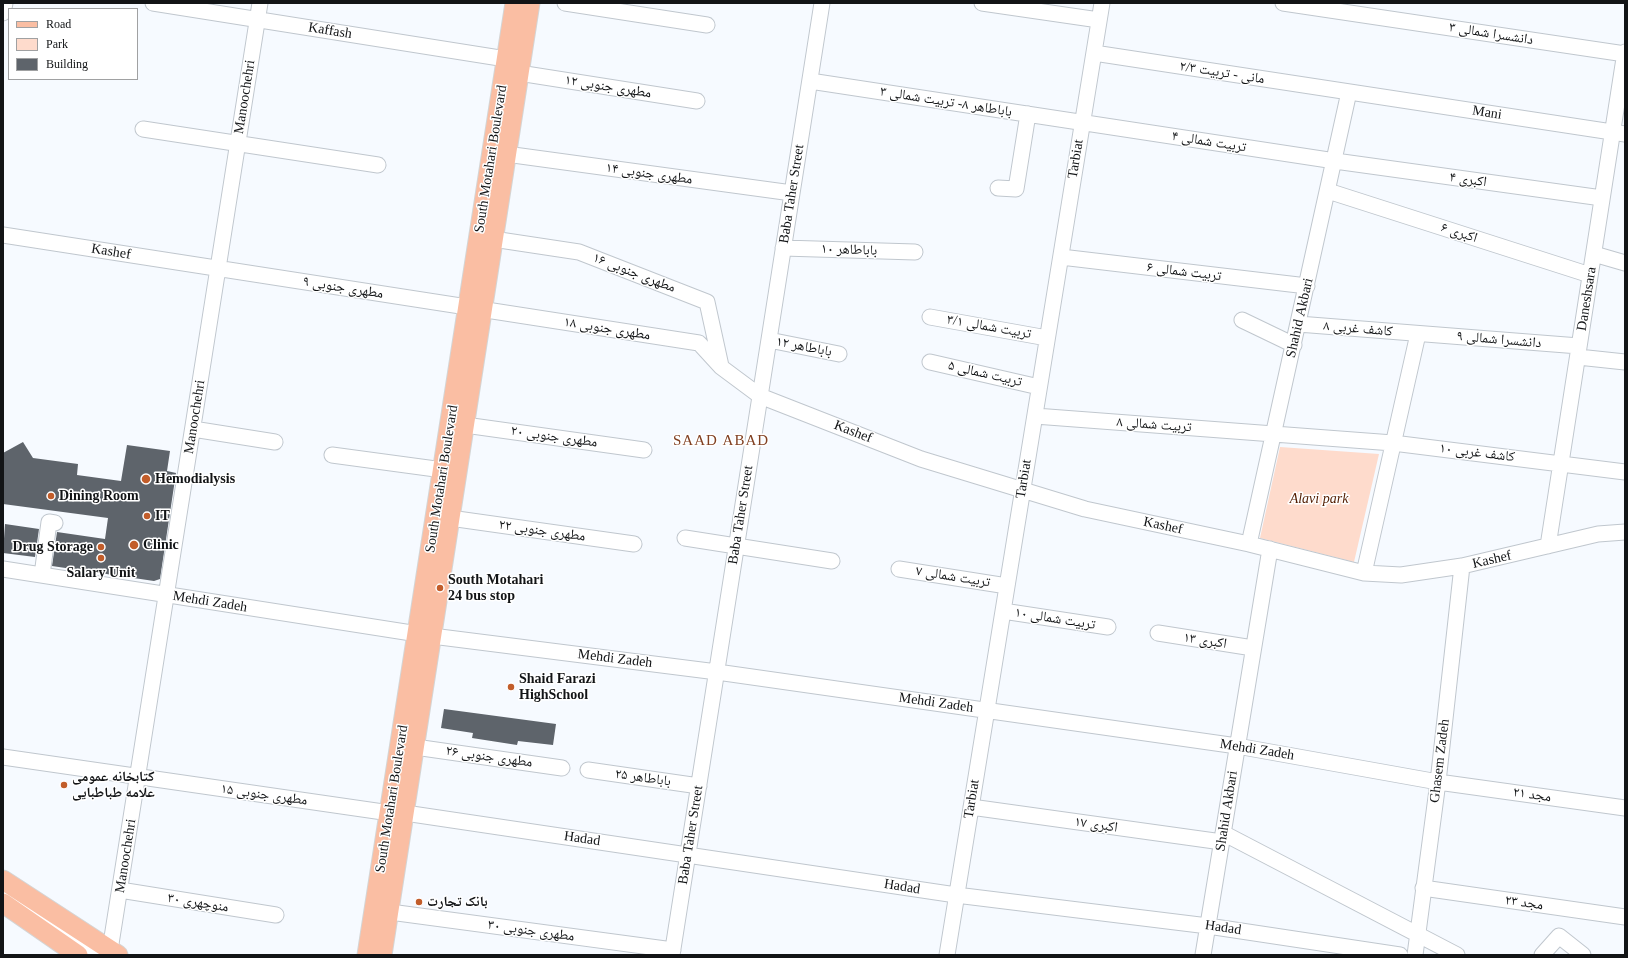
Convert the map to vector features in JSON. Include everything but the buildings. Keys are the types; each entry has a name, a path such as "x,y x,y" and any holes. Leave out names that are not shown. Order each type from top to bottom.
{"main road":[{"name":"South Motahari Boulevard","path":"382,955 390,912 398,813 425,635 450,518 465,425 475,308 493,239 506,154 515,3"},
{"name":"South Motahari Boulevard","path":"367,955 398,813 415,747 425,635 443,470 475,308 512,66 530,3"},
{"path":"3,880 108,953"},
{"path":"3,903 78,955"}],"street":[{"path":"3,13 4,3"},
{"name":"Kaffash","path":"153,3 257,20 512,66"},
{"name":"Manoochehri","path":"108,953 120,890 260,3"},
{"path":"565,3 707,25"},
{"name":"Baba Taher Street","path":"672,952 822,3"},
{"path":"982,3 1099,20"},
{"name":"Tarbiat","path":"946,955 1102,3"},
{"name":"دانشسرا شمالی ۳","path":"1283,3 1358,9 1625,54"},
{"name":"مانی - تربیت ۲/۳","path":"1094,53 1349,92"},
{"name":"Daneshsara","path":"1548,546 1602,198 1619,133 1625,54"},
{"name":"مطهری جنوبی ۱۲","path":"512,66 697,101"},
{"name":"باباطاهر ۸- تربیت شمالی ۳","path":"810,81 1082,123"},
{"name":"Mani","path":"1349,92 1619,133"},
{"name":"Shahid Akbari","path":"1249,544 1335,161 1349,92"},
{"path":"998,188 1016,189 1028,114"},
{"name":"تربیت شمالی ۴","path":"1082,123 1335,161"},
{"path":"144,129 378,165"},
{"name":"مطهری جنوبی ۱۴","path":"506,154 792,193"},
{"name":"اکبری ۴","path":"1335,161 1602,198"},
{"name":"اکبری ۶","path":"1328,191 1590,275"},
{"name":"Kashef","path":"3,235 218,268"},
{"name":"مطهری جنوبی ۱۶","path":"493,239 579,252 707,302 721,367"},
{"name":"باباطاهر ۱۰","path":"783,248 915,252"},
{"path":"1594,254 1625,263"},
{"name":"تربیت شمالی ۶","path":"1060,257 1307,286"},
{"name":"مطهری جنوبی ۹","path":"218,268 475,308"},
{"name":"مطهری جنوبی ۱۸","path":"475,308 699,343 721,367"},
{"name":"تربیت شمالی ۳/۱","path":"930,317 1047,338"},
{"path":"1242,320 1294,345"},
{"name":"کاشف غربی ۸","path":"1298,324 1418,334"},
{"path":"1364,573 1418,334"},
{"name":"دانشسرا شمالی ۹","path":"1418,334 1578,352 1625,362"},
{"name":"باباطاهر ۱۲","path":"769,340 839,354"},
{"name":"تربیت شمالی ۵","path":"930,362 1039,386"},
{"name":"Kashef","path":"721,367 760,396 921,459 1085,509 1249,544 1364,573 1401,575 1462,566 1598,534 1625,532"},
{"name":"تربیت شمالی ۸","path":"1035,416 1274,434"},
{"name":"مطهری جنوبی ۲۰","path":"465,425 644,450"},
{"path":"193,429 275,442"},
{"path":"1274,434 1393,443"},
{"name":"کاشف غربی ۱۰","path":"1393,443 1625,472"},
{"path":"332,454 443,470"},
{"name":"مطهری جنوبی ۲۲","path":"450,518 634,544"},
{"path":"42,575 49,522 55,523"},
{"path":"685,538 832,561"},
{"name":"Shahid Akbari","path":"1203,955 1270,549"},
{"name":"Ghasem Zadeh","path":"1415,955 1438,782 1462,566"},
{"name":"Mehdi Zadeh","path":"3,569 425,635 716,672 1237,746 1438,782"},
{"name":"تربیت شمالی ۷","path":"899,569 1007,586"},
{"name":"تربیت شمالی ۱۰","path":"1003,611 1108,627"},
{"name":"اکبری ۱۳","path":"1158,633 1253,648"},
{"name":"مطهری جنوبی ۲۶","path":"415,747 562,768"},
{"name":"مطهری جنوبی ۱۵","path":"3,757 398,813"},
{"name":"باباطاهر ۲۵","path":"588,770 698,786"},
{"name":"مجد ۲۱","path":"1438,782 1625,808"},
{"name":"اکبری ۱۷","path":"971,807 1222,837 1418,934 1457,955"},
{"name":"Hadad","path":"398,813 688,854 956,895 1208,926 1400,955"},
{"name":"مجد ۲۳","path":"1423,888 1625,917"},
{"name":"منوچهری ۳۰","path":"120,890 276,915"},
{"path":"3,892 108,953"},
{"name":"مطهری جنوبی ۳۰","path":"390,912 672,952"},
{"path":"1542,955 1559,936 1583,955"}],"green space":[{"name":"Alavi park","path":"1280,447 1379,454 1354,562 1260,538"}],"place":[{"name":"Hemodialysis","path":"146,479"},
{"name":"Dining Room","path":"51,496"},
{"name":"IT","path":"147,516"},
{"name":"Clinic","path":"134,545"},
{"name":"Drug Storage","path":"101,547"},
{"name":"Salary Unit","path":"101,558"},
{"name":"South Motahari 24 bus stop","path":"440,588"},
{"name":"Shaid Farazi HighSchool","path":"511,687"},
{"name":"کتابخانه عمومی علامه طباطبایی","path":"64,785"},
{"name":"بانک تجارت","path":"419,902"}],"district":[{"name":"SAAD ABAD","path":"721,441"}]}
